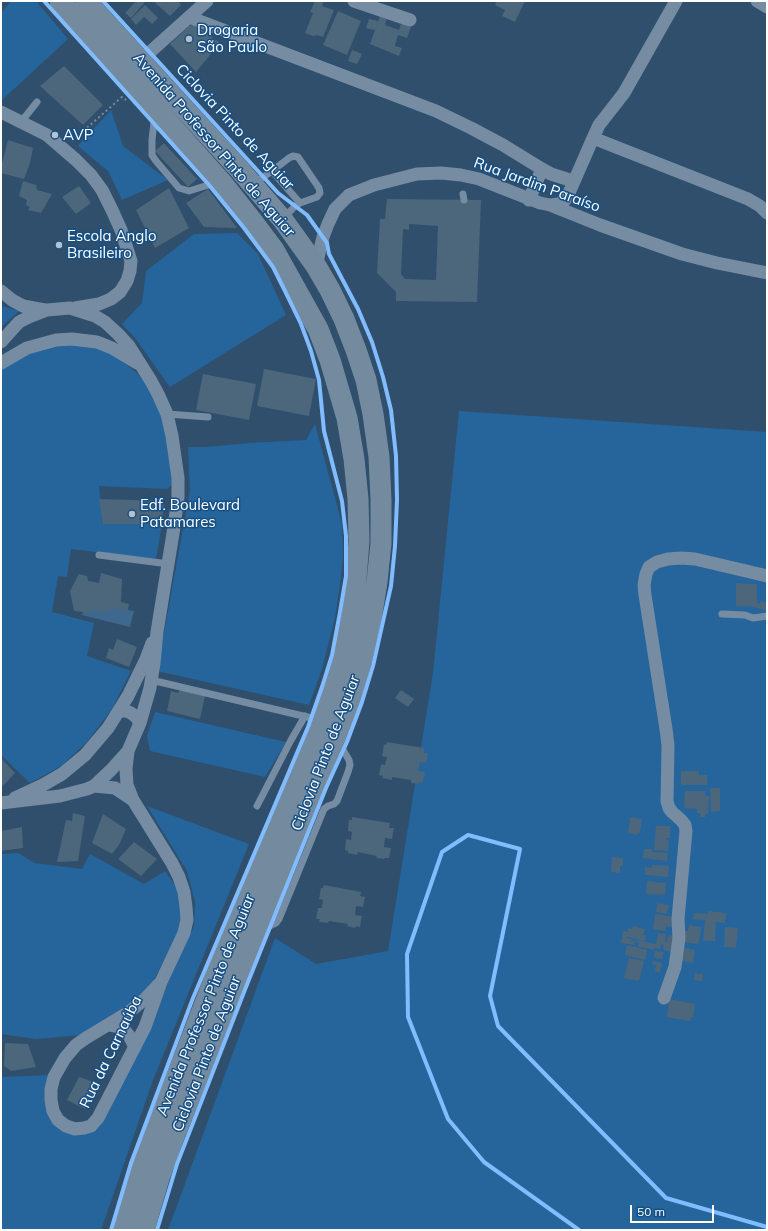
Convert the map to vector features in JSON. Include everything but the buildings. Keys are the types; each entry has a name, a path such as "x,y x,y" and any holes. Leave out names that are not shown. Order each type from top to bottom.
{"main road":[{"name":"Avenida Professor Pinto de Aguiar","path":"60,1 220,181 274,250 318,329 337,381 354,459 358,499 359,541 352,615 333,692 314,718 244,906 140,1172 122,1230"},
{"name":"Avenida Professor Pinto de Aguiar","path":"86,1 253,185 282,220 316,266 344,319 363,372 373,414 380,472 381,543 377,582 371,619 351,699 175,1134 154,1193 144,1230"}],"street":[{"path":"140,61 207,1"},
{"path":"354,1 410,20"},
{"path":"550,205 559,204 569,193 599,125 624,93 676,1"},
{"path":"757,1 767,7"},
{"path":"188,17 290,57 436,111 471,128 551,174 573,181"},
{"path":"1,112 47,135 91,175 102,190 112,210 121,230 131,261 127,281 120,292 111,299 99,304 47,310 23,306 12,300 1,291"},
{"path":"593,138 748,199 760,206 767,213"},
{"path":"529,200 542,169"},
{"name":"Rua Jardim Paraíso","path":"316,266 323,237 328,224 335,209 349,195 381,183 417,174 441,173 479,179 529,200 540,204 550,205 600,225 676,252 717,263 767,273"},
{"path":"3,802 27,801 60,796 78,792 94,786 128,751 135,739 151,680 154,663 156,632 178,497 178,478 175,450 167,414 158,394 142,366 129,346 105,322 95,316 70,308"},
{"path":"1,342 19,322 47,310"},
{"path":"97,342 103,339 105,334 105,322"},
{"path":"11,330 14,343 27,348"},
{"path":"1,363 27,348 56,340 72,339 97,342 124,354 142,366"},
{"path":"664,998 674,967 679,938 678,919 686,831 685,825 669,808 667,801 668,745 645,596 644,585 646,574 649,567 657,562 681,558 695,559 767,576"},
{"path":"3,802 43,785 62,774 85,755 108,728 134,684 146,659 156,632"},
{"path":"118,711 126,711 131,713 140,723"},
{"name":"Rua da Carnaúba","path":"128,751 126,778 127,785 133,800 179,877 184,892 187,920 184,933 161,982 144,1027 98,1118 91,1126 84,1128 75,1129 66,1126 58,1120 51,1100 51,1089 58,1068 76,1045 129,1012 145,999 161,982"},
{"path":"62,774 67,786 71,790 78,792"},
{"name":"Rua da Carnaúba","path":"94,786 115,788 133,800"},
{"path":"109,1025 119,1027 126,1032 135,1047"}],"lane":[{"path":"21,122 37,102"},
{"path":"156,109 152,140 152,155 175,183 182,190 189,191 220,181"},
{"path":"253,185 289,158 293,156 298,157 319,188 320,193 317,197 295,206 282,220"},
{"path":"272,171 300,203"},
{"path":"167,414 208,417"},
{"path":"99,555 168,564"},
{"path":"722,614 745,615 753,618 767,616"},
{"path":"151,680 314,718"},
{"path":"257,806 291,740 314,718"}],"path":[{"path":"63,148 122,97 128,101"}],"shaded area":[{"path":"11,1 36,1 68,39 2,100 1,13"},
{"path":"111,110 123,146 168,180 122,200 108,171 78,146"},
{"path":"237,233 258,254 286,315 170,387 135,338 122,324 142,303 146,271 194,234"},
{"path":"1,306 19,311 1,327"},
{"path":"60,341 88,344 116,356 137,373 168,407 179,477 167,489 99,486 103,524 162,524 156,559 71,549 67,577 58,576 52,612 94,623 87,656 131,671 112,709 86,743 61,766 30,783 1,755 1,369 4,365"},
{"path":"459,411 767,432 767,1230 168,1230 275,938 316,964 388,951 433,673"},
{"path":"315,424 342,524 343,556 335,618 322,669 309,705 157,671 190,491 188,447 306,440"},
{"path":"85,604 134,611 130,627 82,615"},
{"path":"155,712 286,742 265,777 150,751 147,736"},
{"path":"147,806 249,844 153,1080 101,1230 1,1230 1,1077 50,1075 49,1107 74,1133 98,1128 107,1115 194,926 195,902 187,871"},
{"path":"18,853 35,863 82,869 90,854 144,884 165,871 177,888 183,924 136,1014 82,1035 36,1039 1,1034 1,854"}],"cycle path":[{"path":"44,1 209,185 273,267 301,324 311,351 319,380 324,431 342,501 346,536 346,576 332,655 322,687 308,727 193,998 131,1163 111,1230"},
{"name":"Ciclovia Pinto de Aguiar","path":"103,1 278,193 307,215 327,243 329,254 358,309 372,342 391,410 396,456 397,500 395,546 391,586 373,666 362,702 246,987 177,1164 157,1230"},
{"path":"579,1230 484,1162 448,1119 408,1017 407,954 442,852 468,835 520,849 490,996 498,1026 666,1198 767,1227"}],"place":[{"name":"Drogaria São Paulo","path":"189,39"},
{"name":"AVP","path":"55,135"},
{"name":"Escola Anglo Brasileiro","path":"59,245"},
{"name":"Edf. Boulevard Patamares","path":"132,514"}]}
